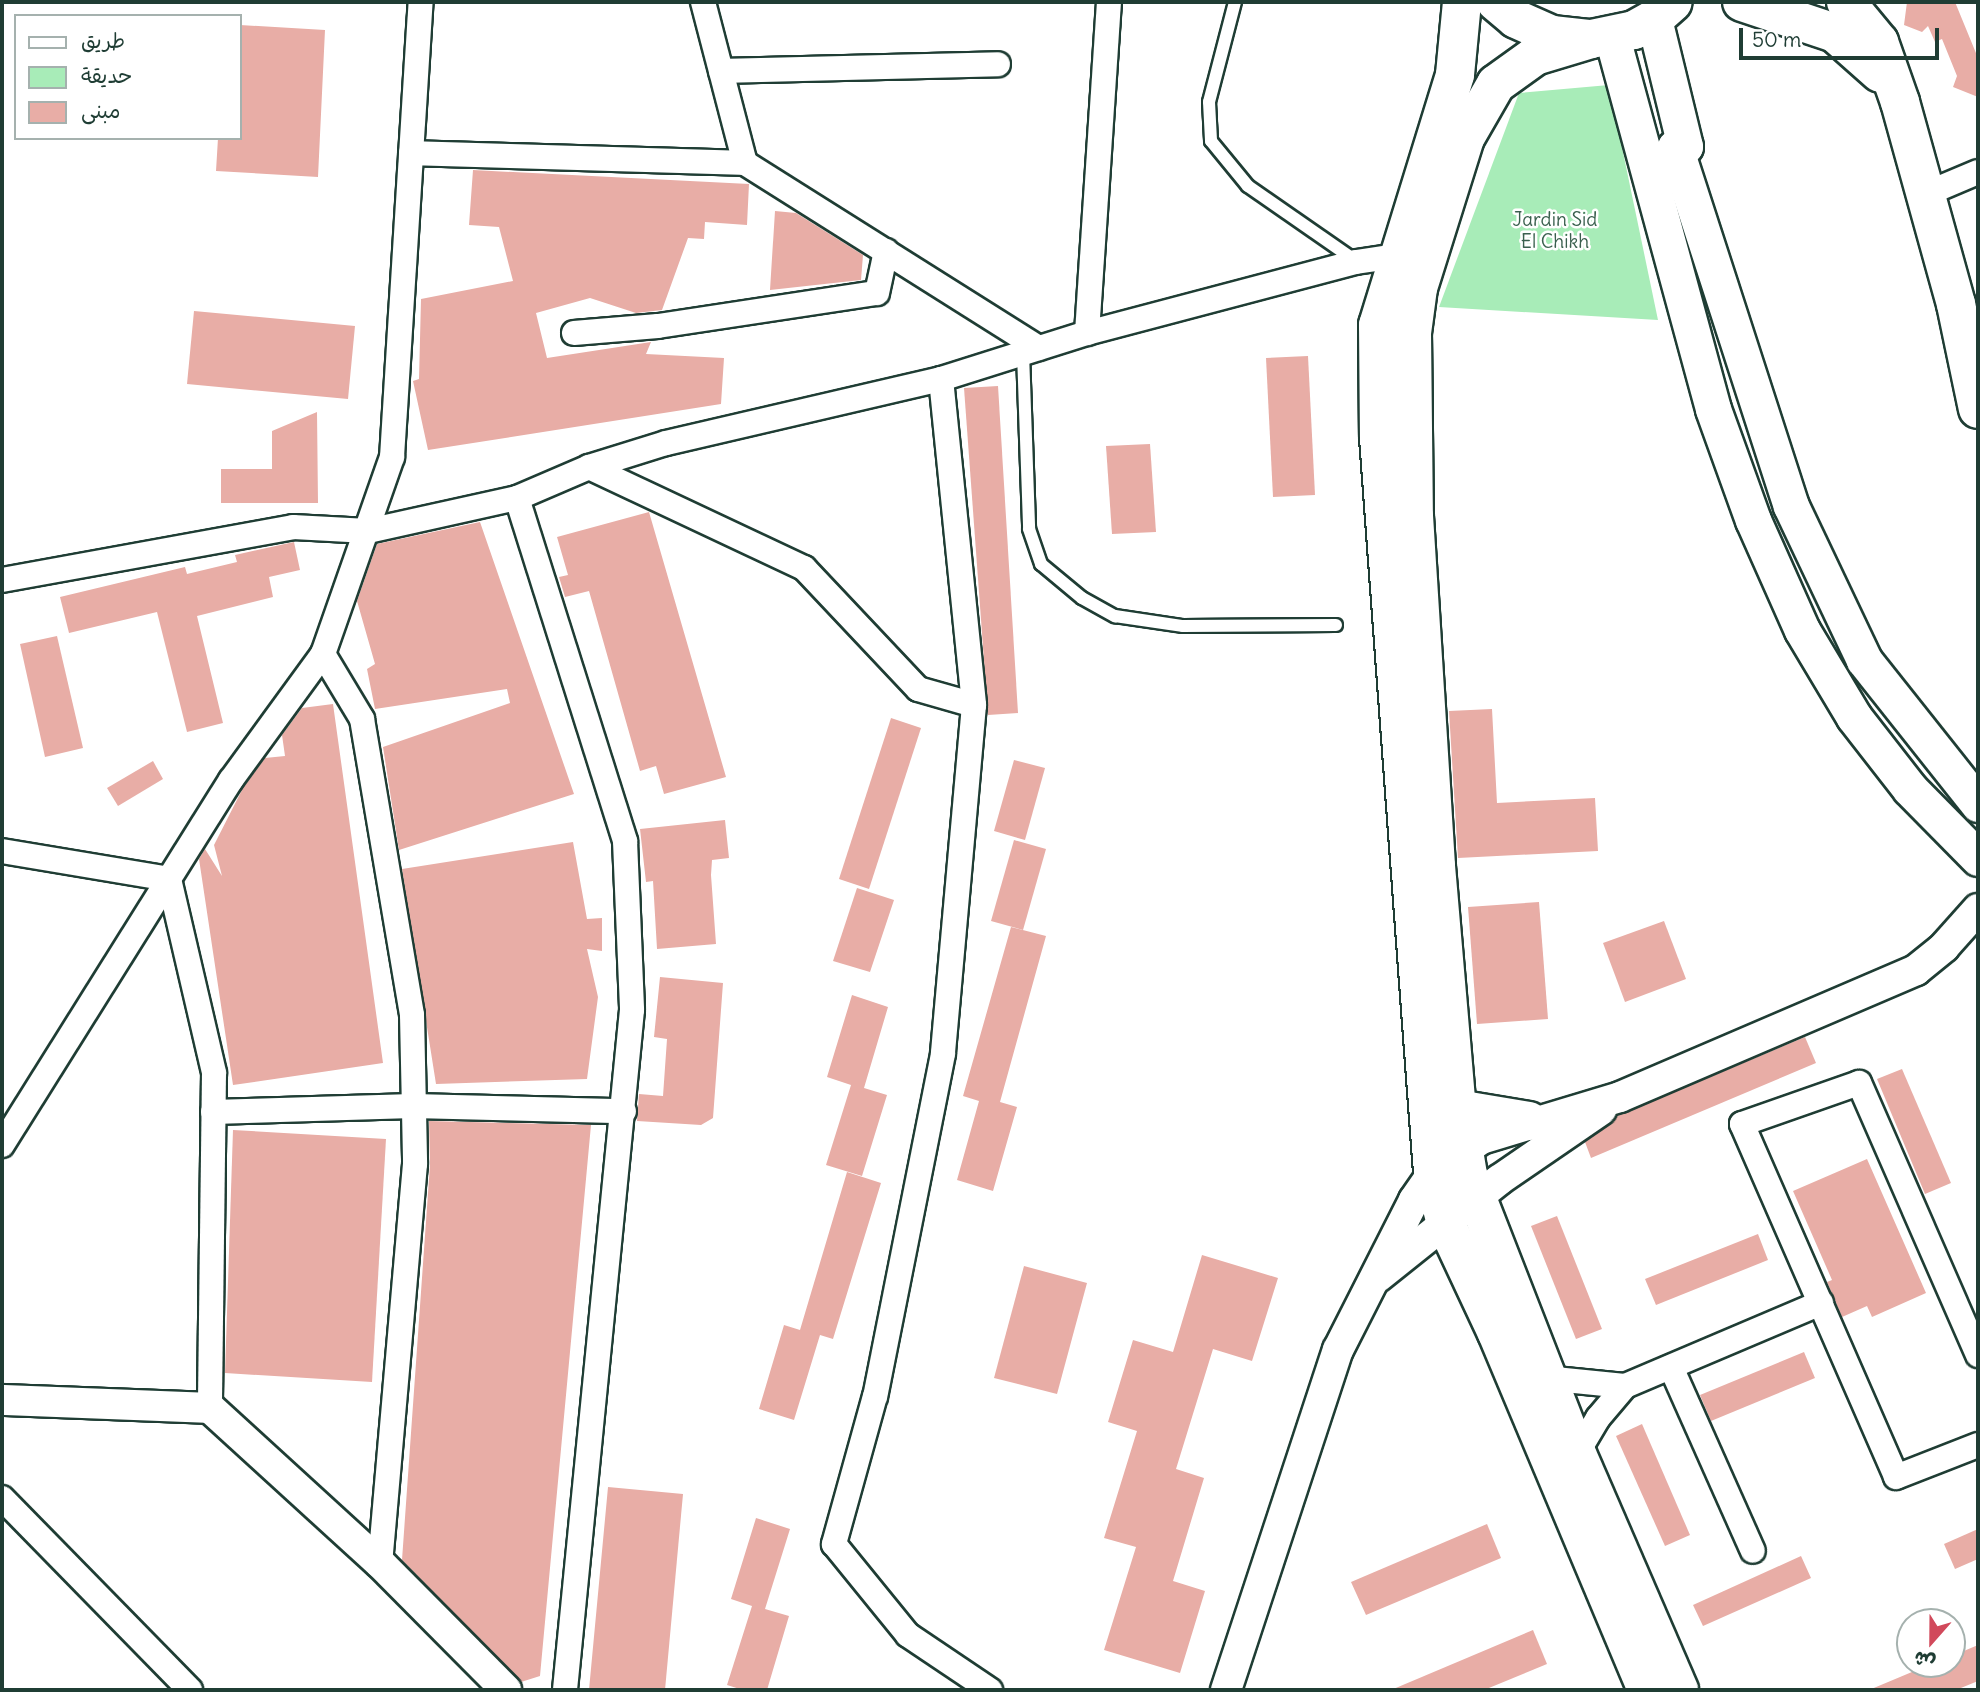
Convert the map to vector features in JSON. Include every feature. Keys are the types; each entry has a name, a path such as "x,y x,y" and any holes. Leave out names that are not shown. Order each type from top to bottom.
{"main road":[{"path":"1462,2 1455,75 1396,256 1378,325 1399,517 1423,867 1433,1172 1446,1224 1533,1382"},
{"path":"1496,2 1516,19 1552,35 1601,38"},
{"path":"1742,2 1835,33 1877,70 1900,102"},
{"path":"1846,2 1879,42 1900,102 1926,194 1978,409"},
{"path":"1399,517 1415,310 1436,223 1465,138 1496,84 1535,56 1601,38 1664,11 1685,146 1675,147 1791,506 1864,660 1978,804"},
{"path":"1601,38 1713,409 1753,520 1802,630 1870,737 1910,789 1978,858"},
{"path":"1423,867 1462,1149 1475,1199 1533,1382 1566,1463 1647,1690"},
{"path":"1457,1109 1529,1121"},
{"path":"1566,1463 1679,1690"}],"street":[{"path":"2,1145 13,1108 169,880 231,780 323,654 392,457 421,2"},
{"path":"703,2 745,163"},
{"path":"1087,333 1109,2"},
{"path":"721,71 998,64"},
{"path":"411,153 745,163 886,251 1031,350"},
{"path":"1926,194 1978,172"},
{"path":"574,333 658,326 877,293 886,251"},
{"path":"2,580 293,527 368,531 517,498 589,467 666,443 941,379 1087,333 1356,261 1396,256"},
{"path":"941,379 974,705 943,1054 875,1396 834,1544 908,1635 990,1690"},
{"path":"589,467 804,568 918,689 974,705"},
{"path":"517,498 625,841 632,1010 565,1690"},
{"path":"323,654 362,719 412,1016 415,1164 380,1563"},
{"path":"2,851 169,880"},
{"path":"169,880 214,1073 210,1408"},
{"path":"1226,1690 1338,1350 1369,1284 1433,1172 1462,1149 1529,1121 1620,1097 1901,977 1944,947 1978,909"},
{"path":"1978,1354 1859,1083 1742,1124 1896,1477 1978,1445"},
{"path":"1369,1284 1475,1199 1620,1097"},
{"path":"213,1112 414,1106 624,1111"},
{"path":"1533,1382 1625,1386 1821,1303"},
{"path":"1671,1367 1753,1551"},
{"path":"1566,1463 1625,1386"},
{"path":"2,1400 210,1408 380,1563 506,1690"},
{"path":"2,1499 190,1690"}],"lane":[{"path":"1235,2 1209,102 1211,141 1248,186 1356,261"},
{"path":"1031,350 1029,529 1041,564 1082,597 1115,616 1183,626 1336,625"}],"green space":[{"name":"Jardin Sid El Chikh","path":"1609,85 1658,320 1439,307 1519,93"}],"building":[{"path":"1907,2 1955,2 1978,58 1978,97 1953,87 1957,76 1942,39 1935,42 1928,26 1922,32 1904,25"},
{"path":"242,25 325,30 318,177 216,171 218,140 242,140"},
{"path":"473,170 749,184 747,225 705,222 704,239 688,238 662,310 636,313 590,298 536,313 547,358 651,342 646,354 724,358 721,404 428,450 413,381 419,379 421,299 513,281 499,227 469,225"},
{"path":"775,211 796,213 863,255 861,280 770,290"},
{"path":"194,311 355,326 348,399 187,384"},
{"path":"1308,356 1315,495 1273,497 1266,358"},
{"path":"998,386 1018,713 988,715 964,388"},
{"path":"317,412 318,503 221,503 221,469 272,469 272,431"},
{"path":"1150,444 1156,532 1112,534 1106,446"},
{"path":"649,512 726,777 664,794 656,766 640,771 589,591 565,597 559,577 568,575 557,537"},
{"path":"480,522 574,794 399,850 383,747 510,703 507,689 375,709 367,669 375,664 357,601 377,544"},
{"path":"294,542 300,570 269,577 273,597 197,616 223,723 187,732 157,612 69,633 60,597 185,567 187,574 237,562 235,555"},
{"path":"57,636 83,748 45,757 20,644"},
{"path":"333,704 383,1063 233,1085 199,859 205,849 222,876 214,845 243,788 265,758 285,756 282,735 302,708"},
{"path":"1492,709 1497,803 1595,798 1598,851 1458,858 1449,711"},
{"path":"891,718 921,728 869,889 839,879"},
{"path":"1014,760 1045,768 1025,840 994,831"},
{"path":"153,761 163,779 118,806 107,788"},
{"path":"725,820 729,858 712,860 716,944 657,949 653,881 646,882 640,829"},
{"path":"1014,840 1046,849 1023,930 991,921"},
{"path":"573,842 587,919 602,918 602,951 587,949 598,997 587,1079 436,1084 402,869"},
{"path":"857,888 894,900 870,972 833,961"},
{"path":"1539,902 1548,1019 1477,1024 1468,907"},
{"path":"1664,921 1686,979 1625,1002 1603,943"},
{"path":"1011,927 1046,936 1000,1102 1017,1107 993,1191 957,1180 979,1101 963,1096"},
{"path":"660,977 723,983 713,1118 701,1125 637,1121 639,1094 663,1096 667,1039 654,1037"},
{"path":"852,995 888,1007 864,1088 887,1095 862,1176 826,1165 851,1085 827,1077"},
{"path":"1805,1037 1816,1063 1591,1158 1585,1142 1617,1116"},
{"path":"1902,1069 1951,1183 1925,1194 1877,1079"},
{"path":"429,1121 591,1125 540,1676 521,1682 402,1560 430,1165"},
{"path":"233,1130 386,1139 372,1382 225,1373"},
{"path":"1867,1159 1926,1293 1872,1317 1867,1306 1842,1317 1827,1282 1832,1280 1793,1191"},
{"path":"847,1172 881,1183 833,1339 820,1335 794,1420 759,1409 784,1325 800,1330"},
{"path":"1557,1216 1602,1329 1576,1339 1531,1226"},
{"path":"1758,1234 1768,1260 1656,1305 1645,1279"},
{"path":"1202,1255 1278,1278 1252,1361 1213,1349 1176,1469 1204,1478 1173,1581 1205,1591 1180,1673 1104,1650 1136,1547 1104,1538 1137,1431 1108,1422 1133,1340 1173,1352"},
{"path":"1024,1266 1087,1283 1057,1394 994,1378"},
{"path":"1804,1352 1815,1378 1711,1421 1700,1395"},
{"path":"1642,1424 1690,1535 1665,1546 1616,1436"},
{"path":"608,1487 683,1494 665,1690 589,1690"},
{"path":"756,1518 790,1529 765,1609 789,1616 767,1690 743,1690 727,1685 752,1606 731,1599"},
{"path":"1487,1524 1501,1558 1366,1615 1351,1582"},
{"path":"1978,1529 1978,1559 1955,1569 1944,1544"},
{"path":"1801,1556 1811,1578 1703,1626 1693,1605"},
{"path":"1533,1630 1547,1664 1484,1690 1391,1690"},
{"path":"1978,1645 1978,1681 1956,1690 1869,1690 1898,1678 1966,1678 1966,1650"}]}
